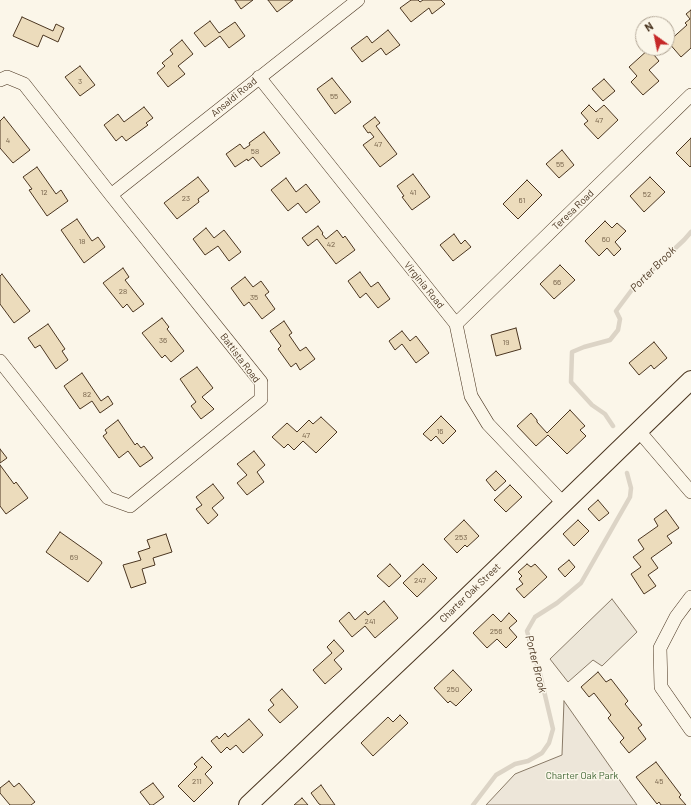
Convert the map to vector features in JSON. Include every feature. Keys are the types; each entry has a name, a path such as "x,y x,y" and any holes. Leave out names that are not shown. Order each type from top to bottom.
{"main road":[{"name":"Charter Oak Street","path":"248,805 431,632 691,380"}],"street":[{"name":"Ansaldi Road","path":"111,195 358,0"},
{"name":"Virginia Road","path":"259,77 456,324 471,396 488,424 563,503"},
{"name":"Battista Road","path":"0,361 108,498 130,506 261,399 261,382 24,84 3,78"},
{"name":"Teresa Road","path":"456,324 691,95"},
{"path":"638,430 691,492"},
{"path":"691,597 676,617 660,648 661,687 691,730"}],"green space":[{"name":"Charter Oak Park","path":"564,701 637,805 486,805 515,774 562,755"}],"shaded area":[{"path":"612,599 637,632 602,666 593,660 568,682 550,659"}],"building":[{"path":"235,0 253,0 241,9"},
{"path":"268,0 293,0 277,12"},
{"path":"411,0 418,0 420,2 423,0 441,0 445,4 432,14 429,8 411,22 400,8"},
{"path":"691,10 691,48 681,57 675,50 675,36 687,25 685,23 690,19 686,14"},
{"path":"22,17 53,31 56,24 64,28 58,42 43,35 38,47 13,36"},
{"path":"210,21 219,33 235,22 245,36 229,48 220,36 205,47 194,33"},
{"path":"388,30 400,45 386,55 381,48 362,62 351,48 367,36 372,43"},
{"path":"182,40 193,54 178,66 185,74 168,87 157,73 165,66 162,63 173,54 170,50"},
{"path":"641,56 655,56 659,61 649,70 659,81 643,95 631,82 637,76 629,67"},
{"path":"80,66 95,85 80,96 65,77"},
{"path":"332,78 351,102 335,114 317,89"},
{"path":"604,79 615,91 603,101 592,89"},
{"path":"589,105 596,112 604,105 618,120 598,139 584,124 588,121 581,113"},
{"path":"144,107 153,118 146,123 148,125 126,141 122,136 116,141 104,125 118,114 124,122"},
{"path":"4,117 30,150 13,163 0,148 0,121"},
{"path":"375,117 380,123 376,126 397,154 380,167 363,145 374,137 370,132 368,133 363,126"},
{"path":"264,132 280,153 261,167 253,157 235,167 226,154 240,144 244,149 250,145 249,143"},
{"path":"691,138 691,166 690,167 676,153"},
{"path":"562,150 574,165 559,178 546,164"},
{"path":"37,167 56,194 61,190 68,201 47,216 29,190 32,189 23,177"},
{"path":"413,174 430,197 412,210 402,197 404,196 397,186"},
{"path":"198,177 209,191 198,199 199,202 177,219 164,203"},
{"path":"650,177 665,192 644,212 630,196"},
{"path":"286,178 296,192 306,184 320,202 306,213 298,203 288,211 271,190"},
{"path":"527,180 542,195 518,219 503,204"},
{"path":"77,219 92,241 98,237 105,247 84,263 61,230"},
{"path":"605,221 612,228 617,223 626,231 615,242 621,249 614,256 607,248 599,256 585,241"},
{"path":"318,226 326,239 337,230 343,238 345,236 355,250 336,264 317,239 308,246 302,238"},
{"path":"206,228 214,238 224,230 241,252 229,261 218,246 205,255 193,239"},
{"path":"454,234 461,244 465,240 471,247 453,261 440,245"},
{"path":"560,265 575,280 554,299 540,284"},
{"path":"123,268 129,277 125,280 144,304 133,312 127,304 123,308 103,283"},
{"path":"360,272 371,287 378,282 390,299 378,308 366,293 360,298 348,281"},
{"path":"2,274 30,311 14,323 0,304 0,276"},
{"path":"245,277 253,287 261,281 269,292 265,295 275,309 262,319 249,302 244,306 231,288"},
{"path":"162,318 169,327 167,329 184,351 171,362 165,355 162,358 142,333"},
{"path":"284,321 292,333 289,335 300,351 306,347 315,359 300,370 296,363 291,367 278,349 281,346 270,331"},
{"path":"48,324 65,349 62,351 68,360 56,369 40,345 35,348 28,338"},
{"path":"516,328 521,349 496,356 491,335"},
{"path":"402,331 410,341 416,336 429,353 416,363 402,344 395,350 389,341"},
{"path":"654,342 667,358 654,369 651,365 639,375 629,363"},
{"path":"197,367 213,388 202,397 214,409 201,419 191,406 196,402 180,379"},
{"path":"82,373 101,401 108,396 113,404 100,413 92,401 80,409 64,386"},
{"path":"570,410 585,426 580,430 586,436 567,454 548,435 536,446 517,426 531,413 547,433"},
{"path":"441,416 456,431 443,444 436,436 431,441 423,434"},
{"path":"321,417 337,432 316,453 303,441 294,450 288,444 284,448 272,437 287,423 297,432 309,420 313,424"},
{"path":"118,420 135,445 137,443 141,448 144,446 153,458 140,467 128,451 119,458 103,436 107,433 105,430"},
{"path":"0,449 7,458 0,463"},
{"path":"254,451 265,465 257,472 264,482 247,495 237,483 247,475 237,464"},
{"path":"0,465 14,484 16,482 28,498 6,514 0,506"},
{"path":"496,471 506,481 495,491 486,480"},
{"path":"213,484 224,498 212,508 218,515 208,524 196,509 202,505 196,497"},
{"path":"510,485 522,497 506,512 494,500"},
{"path":"598,500 609,513 599,521 588,509"},
{"path":"666,510 679,528 667,536 672,543 651,558 658,568 648,575 656,586 644,594 631,574 641,567 633,557 644,549 638,540 658,526 654,519"},
{"path":"464,520 479,536 467,547 465,545 457,553 444,539"},
{"path":"578,520 589,531 574,546 563,534"},
{"path":"60,532 101,561 102,563 88,582 46,552"},
{"path":"166,534 172,552 153,558 155,565 142,569 146,583 131,588 123,565 141,560 138,552 150,548 147,540"},
{"path":"569,560 575,567 565,577 558,569"},
{"path":"390,564 401,576 389,587 377,576"},
{"path":"423,564 437,578 417,597 403,583"},
{"path":"527,564 531,567 535,564 547,577 524,598 516,589 523,584 519,579 522,576 518,572"},
{"path":"384,601 398,618 375,638 365,626 352,637 339,621 349,612 355,620 365,611 368,615"},
{"path":"509,613 517,621 509,628 517,637 506,648 497,639 487,648 473,633 493,614 501,622"},
{"path":"334,640 344,651 334,660 342,669 325,684 313,670 332,653 327,647"},
{"path":"453,670 472,690 456,706 450,701 448,703 434,688"},
{"path":"598,672 606,682 611,679 628,701 625,704 642,725 638,728 646,739 629,753 620,742 624,738 608,718 611,715 594,693 589,697 581,687"},
{"path":"282,689 298,707 280,723 268,710 274,705 270,700"},
{"path":"400,715 408,723 373,756 361,743 388,717 393,722"},
{"path":"249,719 263,735 243,753 236,745 230,750 227,747 221,753 211,741 217,736 219,739 225,733 228,737"},
{"path":"202,757 212,767 205,774 213,783 194,802 178,786 197,767 194,764"},
{"path":"656,762 681,795 679,797 686,805 661,805 659,802 657,804 636,777"},
{"path":"9,781 14,787 19,783 35,802 31,805 10,805 0,793 0,788"},
{"path":"153,783 164,797 153,805 150,805 140,792"},
{"path":"321,785 335,805 319,804 311,793"},
{"path":"302,798 308,805 294,805"}],"waterway":[{"name":"Porter Brook","path":"613,426 605,414 592,405 571,382 572,352 610,340 618,330 620,319 616,311 634,287 691,232"},
{"name":"Porter Brook","path":"473,805 496,775 515,764 528,761 542,753 549,743 553,729 540,674 527,631 535,617 557,603 581,583 630,497 631,488 627,473"}]}
